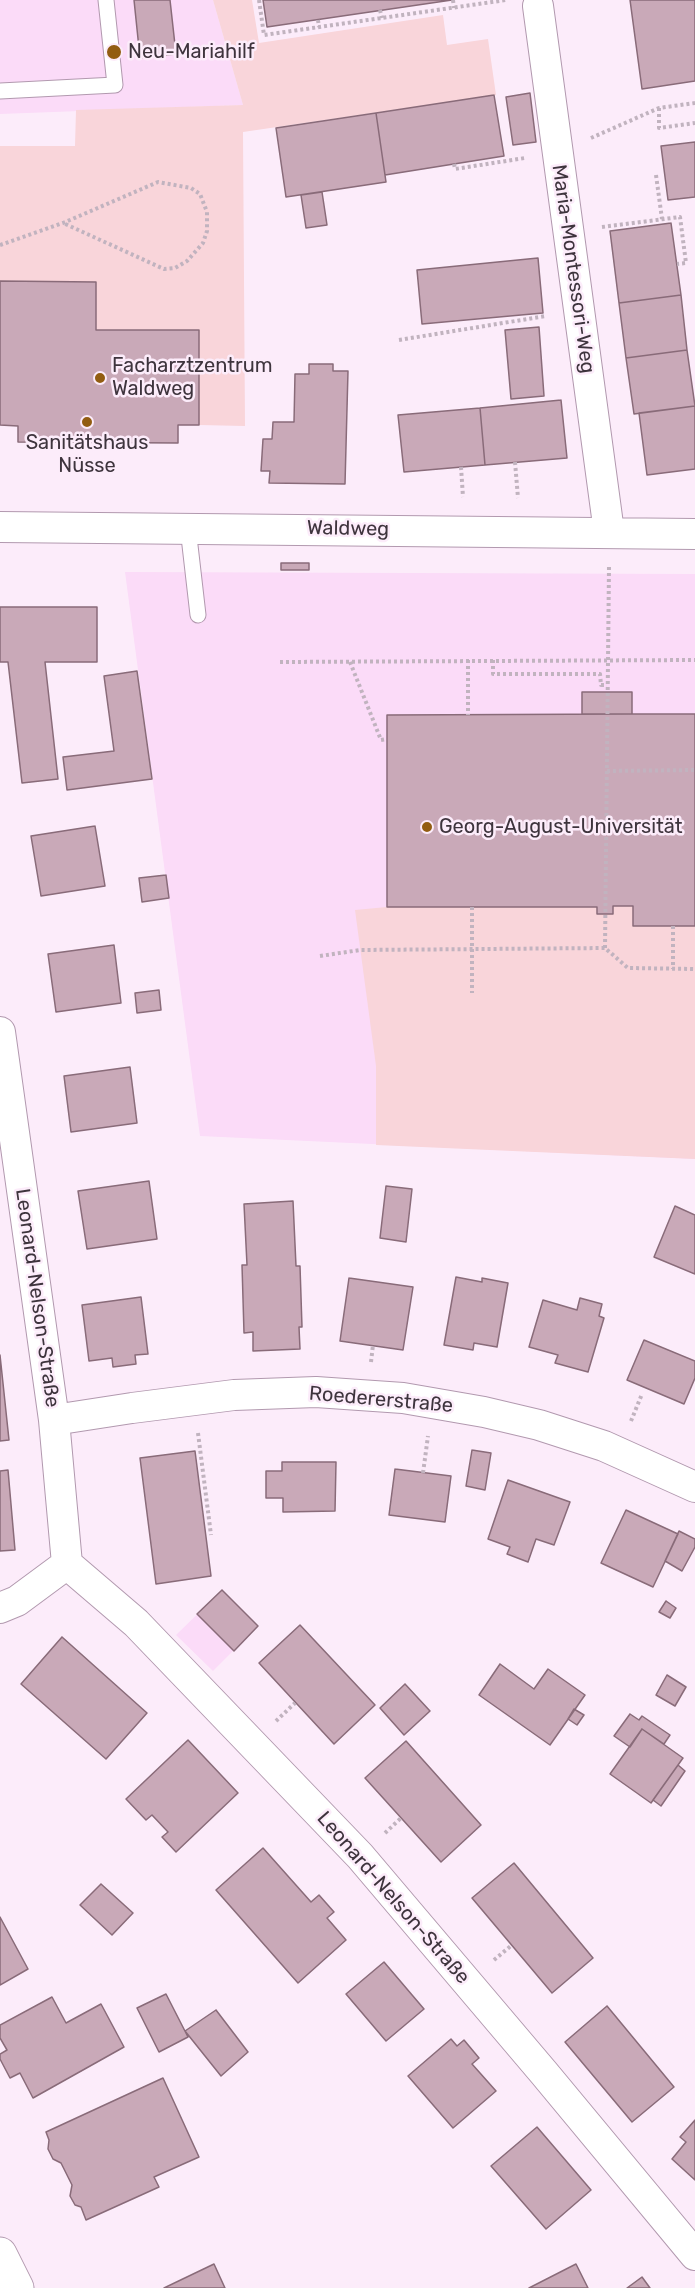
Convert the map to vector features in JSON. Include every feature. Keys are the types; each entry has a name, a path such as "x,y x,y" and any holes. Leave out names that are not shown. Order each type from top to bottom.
{"street":[{"name":"Maria-Montessori-Weg","path":"538,6 609,532"},
{"name":"Waldweg","path":"0,527 695,534"},
{"name":"Leonard-Nelson-Straße","path":"0,1032 54,1420 68,1564 136,1623 360,1856 695,2255"},
{"name":"Roedererstraße","path":"54,1420 194,1399 279,1392 403,1398 539,1425 604,1446 695,1488"},
{"path":"0,1608 17,1601 68,1564"},
{"path":"0,2254 17,2288"}],"lane":[{"path":"0,91 115,86 106,0"},
{"path":"188,528 198,615"}],"path":[{"path":"259,0 264,35 506,0"},
{"path":"453,0 454,8"},
{"path":"380,10 382,18"},
{"path":"318,20 319,27"},
{"path":"454,164 455,169 557,153 659,108 695,103"},
{"path":"659,108 659,129 695,123"},
{"path":"656,175 662,219"},
{"path":"0,245 63,223 158,182 191,188 200,194 207,212 207,231 203,243 187,261 175,268 164,269 63,223"},
{"path":"595,228 680,217 686,262 676,264"},
{"path":"399,340 579,310"},
{"path":"605,948 609,607"},
{"path":"468,660 468,715"},
{"path":"493,660 493,674 600,674 601,686 607,685"},
{"path":"280,662 695,660"},
{"path":"350,661 381,740 387,740"},
{"path":"607,771 695,770"},
{"path":"472,907 472,993"},
{"path":"673,926 673,969"},
{"path":"320,956 360,950 605,948 628,968 695,969"},
{"path":"194,1399 211,1535"}],"shaded area":[{"name":"Neu-Mariahilf","path":"0,0 213,0 243,105 0,114"},
{"path":"213,0 252,0 259,43 443,15 447,45 488,39 496,95 243,132 245,426 199,425 199,330 96,330 95,282 0,281 0,146 75,146 76,110 243,105"},
{"name":"Georg-August-Universität","path":"125,572 695,574 695,1159 200,1136"},
{"path":"633,906 634,926 695,926 695,1159 376,1145 376,1066 355,910 387,907"},
{"path":"222,1590 258,1626 213,1671 176,1635"}],"building":[{"path":"134,0 170,0 176,54 140,58"},
{"path":"263,0 452,0 267,27"},
{"path":"630,0 695,0 695,81 642,89"},
{"path":"530,93 536,142 513,145 506,97"},
{"path":"494,95 504,156 385,175 376,113"},
{"path":"376,113 386,182 286,197 276,128"},
{"path":"695,142 695,197 668,200 661,146"},
{"path":"322,192 327,225 306,228 301,195"},
{"path":"671,223 681,295 619,303 610,231"},
{"path":"538,258 543,313 422,324 417,270"},
{"name":"Facharztzentrum Waldweg","path":"0,281 96,282 96,330 199,330 199,425 178,425 178,443 18,442 18,426 0,425"},
{"path":"681,295 687,350 626,358 619,303"},
{"path":"539,327 544,396 511,399 505,330"},
{"path":"687,350 695,406 634,414 626,358"},
{"path":"309,364 333,364 333,371 348,371 345,484 269,483 270,471 261,471 263,439 272,439 273,422 294,422 295,374 309,374"},
{"path":"561,400 567,458 485,465 480,408"},
{"path":"695,406 695,469 647,475 639,413"},
{"path":"480,408 485,465 404,472 398,415"},
{"path":"281,563 309,563 309,570 281,570"},
{"path":"0,607 97,607 97,662 45,662 58,779 22,783 8,662 0,662"},
{"path":"137,671 152,779 67,790 63,757 114,751 104,676"},
{"path":"582,692 632,692 632,714 582,714"},
{"path":"695,714 695,926 633,926 633,906 613,906 613,914 597,914 597,907 387,907 387,715"},
{"path":"95,826 105,886 41,896 31,836"},
{"path":"166,875 169,898 142,902 139,878"},
{"path":"114,945 121,1003 56,1012 48,954"},
{"path":"159,990 161,1010 137,1013 135,993"},
{"path":"130,1067 137,1123 71,1132 64,1076"},
{"path":"149,1181 157,1239 87,1249 78,1191"},
{"path":"386,1186 412,1189 406,1242 380,1238"},
{"path":"293,1201 296,1266 300,1266 302,1327 299,1327 300,1349 253,1351 253,1332 244,1333 242,1265 247,1265 244,1204"},
{"path":"675,1206 695,1215 695,1274 654,1257"},
{"path":"456,1277 482,1282 482,1278 508,1283 497,1347 474,1343 473,1350 444,1345"},
{"path":"349,1278 413,1287 403,1350 340,1341"},
{"path":"141,1297 148,1354 135,1355 136,1364 113,1367 112,1358 89,1361 82,1305"},
{"path":"580,1298 602,1304 599,1316 604,1318 588,1372 555,1363 558,1355 529,1347 543,1300 577,1310"},
{"path":"644,1340 695,1361 695,1378 684,1404 627,1380"},
{"path":"0,1355 9,1440 0,1441"},
{"path":"472,1450 491,1453 485,1490 466,1486"},
{"path":"195,1451 211,1576 156,1584 140,1458"},
{"path":"282,1462 336,1462 335,1511 283,1512 283,1498 266,1498 266,1471 282,1471"},
{"path":"395,1469 451,1476 445,1522 389,1515"},
{"path":"8,1470 15,1550 0,1551 0,1471"},
{"path":"508,1480 570,1502 554,1545 536,1539 528,1562 507,1554 510,1547 488,1539"},
{"path":"626,1510 678,1534 653,1587 601,1563"},
{"path":"679,1531 695,1539 695,1547 682,1571 665,1561"},
{"path":"222,1590 258,1626 234,1651 197,1614"},
{"path":"666,1601 676,1608 670,1618 659,1612"},
{"path":"300,1625 375,1705 334,1744 259,1663"},
{"path":"62,1637 147,1713 106,1759 21,1684"},
{"path":"500,1664 534,1689 548,1669 585,1695 550,1745 479,1695"},
{"path":"667,1675 686,1687 675,1706 656,1695"},
{"path":"405,1684 430,1711 404,1735 380,1708"},
{"path":"574,1709 584,1715 577,1725 568,1719"},
{"path":"630,1714 639,1720 642,1716 670,1735 664,1744 642,1729 630,1747 614,1736"},
{"path":"642,1729 683,1758 651,1803 610,1774"},
{"path":"188,1740 238,1793 176,1852 162,1837 168,1832 152,1815 146,1820 126,1799"},
{"path":"406,1741 481,1825 441,1862 365,1778"},
{"path":"678,1765 685,1771 661,1806 653,1800"},
{"path":"263,1848 311,1902 319,1895 334,1912 327,1918 346,1940 298,1983 216,1890"},
{"path":"514,1863 593,1958 552,1993 472,1898"},
{"path":"101,1884 133,1913 112,1935 80,1905"},
{"path":"0,1917 28,1969 0,1985"},
{"path":"384,1962 424,2009 386,2041 346,1994"},
{"path":"166,1994 188,2037 159,2052 137,2008"},
{"path":"52,1997 66,2023 101,2004 124,2047 33,2098 20,2073 10,2078 0,2059 0,2054 7,2050 0,2038 0,2025"},
{"path":"607,2006 674,2087 632,2122 565,2042"},
{"path":"216,2010 248,2052 221,2076 185,2031"},
{"path":"451,2039 457,2046 464,2040 479,2058 472,2064 496,2091 453,2128 408,2076"},
{"path":"163,2078 199,2157 154,2177 159,2187 86,2220 81,2207 75,2205 70,2196 72,2185 61,2163 53,2159 48,2149 49,2140 46,2132"},
{"path":"695,2120 695,2180 672,2159 686,2142 680,2137"},
{"path":"537,2127 591,2190 546,2229 491,2166"},
{"path":"214,2264 225,2288 164,2288"},
{"path":"576,2264 588,2288 529,2288"},
{"path":"642,2277 650,2288 627,2288"}],"place":[{"name":"Neu-Mariahilf","path":"114,52"},
{"name":"Facharztzentrum Waldweg","path":"100,378"},
{"name":"Sanitätshaus Nüsse","path":"87,422"},
{"name":"Georg-August-Universität","path":"427,827"}]}
